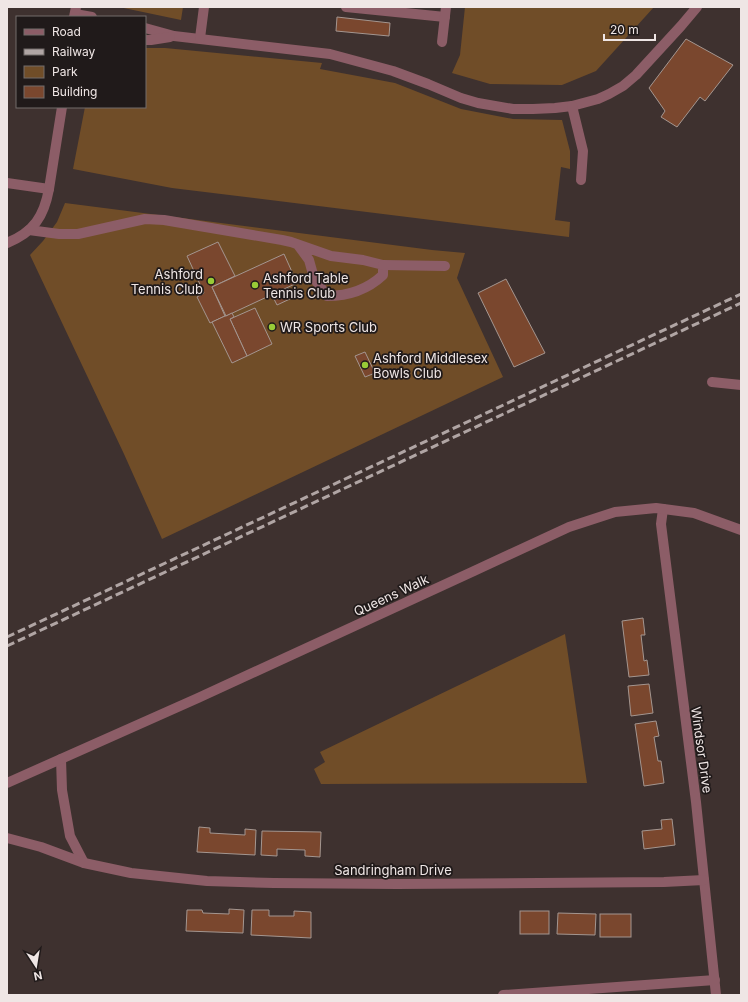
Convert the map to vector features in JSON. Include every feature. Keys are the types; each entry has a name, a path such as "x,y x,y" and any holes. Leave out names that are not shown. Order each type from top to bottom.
{"street":[{"path":"200,38 204,7"},
{"path":"346,7 446,12 442,42"},
{"path":"146,28 174,36 330,54 393,70 460,98 495,107 533,109 572,106 609,94 623,86 636,75 697,7"},
{"path":"75,13 88,16"},
{"path":"146,40 174,36"},
{"path":"572,106 583,151 581,180"},
{"path":"7,243 16,240 30,230 40,217 47,199 62,108"},
{"path":"7,183 49,189"},
{"path":"30,230 59,234 78,234 145,219 164,220 282,240 331,256 363,260 383,265 445,266"},
{"path":"298,245 309,260 314,278 327,296 336,296 355,292 374,283 383,275 383,265"},
{"path":"712,382 741,385"},
{"name":"Queens Walk","path":"7,783 288,657 569,527 615,512 656,508 694,513 741,530"},
{"name":"Windsor Drive","path":"663,509 661,524 696,802 716,995"},
{"path":"61,759 62,790 70,836 84,863"},
{"name":"Sandringham Drive","path":"7,838 41,847 84,863 131,873 207,881 397,884 664,882 704,880"},
{"path":"503,995 715,980"}],"green space":[{"path":"119,7 183,7 181,20"},
{"path":"465,7 654,7 596,71 562,85 490,84 452,73 460,55"},
{"path":"146,48 165,48 322,63 320,69 395,83 461,109 513,119 562,120 570,151 570,169 561,167 555,220 570,222 569,237 172,188 73,169 85,108 146,108"},
{"name":"WR Sports Club","path":"65,203 465,253 457,278 503,377 162,539 124,454 30,255 57,222"},
{"path":"565,634 587,783 321,784 314,769 325,762 320,752"}],"building":[{"path":"337,17 390,23 389,36 336,31"},
{"path":"686,39 733,65 705,101 700,97 677,127 661,117 665,111 649,88"},
{"name":"Ashford Tennis Club","path":"218,242 235,276 212,287 225,316 210,323 197,297 204,293 187,256"},
{"name":"Ashford Table Tennis Club","path":"284,254 297,283 226,316 212,287"},
{"path":"506,279 545,353 514,367 478,293"},
{"path":"288,288 292,298 277,305 272,295"},
{"path":"255,308 272,344 247,356 230,319"},
{"path":"232,313 234,317 230,319 247,356 232,363 212,322"},
{"name":"Ashford Middlesex Bowls Club","path":"365,352 375,373 365,377 355,356"},
{"path":"643,618 645,635 641,635 644,661 647,660 649,675 629,677 622,621"},
{"path":"649,684 653,713 631,716 628,686"},
{"path":"656,721 659,736 654,737 658,761 661,761 664,783 644,786 635,724"},
{"path":"672,819 675,845 644,849 642,831 662,829 661,820"},
{"path":"199,827 210,828 210,833 245,835 245,829 256,830 255,855 197,852"},
{"path":"262,831 321,832 320,857 305,856 305,850 277,849 277,856 261,855"},
{"path":"229,909 244,910 243,933 186,931 187,910 202,910 203,913 229,914"},
{"path":"252,910 269,910 269,916 294,916 294,911 311,912 311,938 251,935"},
{"path":"520,911 549,911 549,934 520,934"},
{"path":"558,913 596,914 595,935 557,934"},
{"path":"600,914 631,914 631,937 600,937"}],"railway":[{"path":"7,637 741,294"},
{"path":"7,646 741,303"}],"place":[{"name":"Ashford Tennis Club","path":"211,281"},
{"name":"Ashford Table Tennis Club","path":"255,285"},
{"name":"WR Sports Club","path":"272,327"},
{"name":"Ashford Middlesex Bowls Club","path":"365,365"}]}
